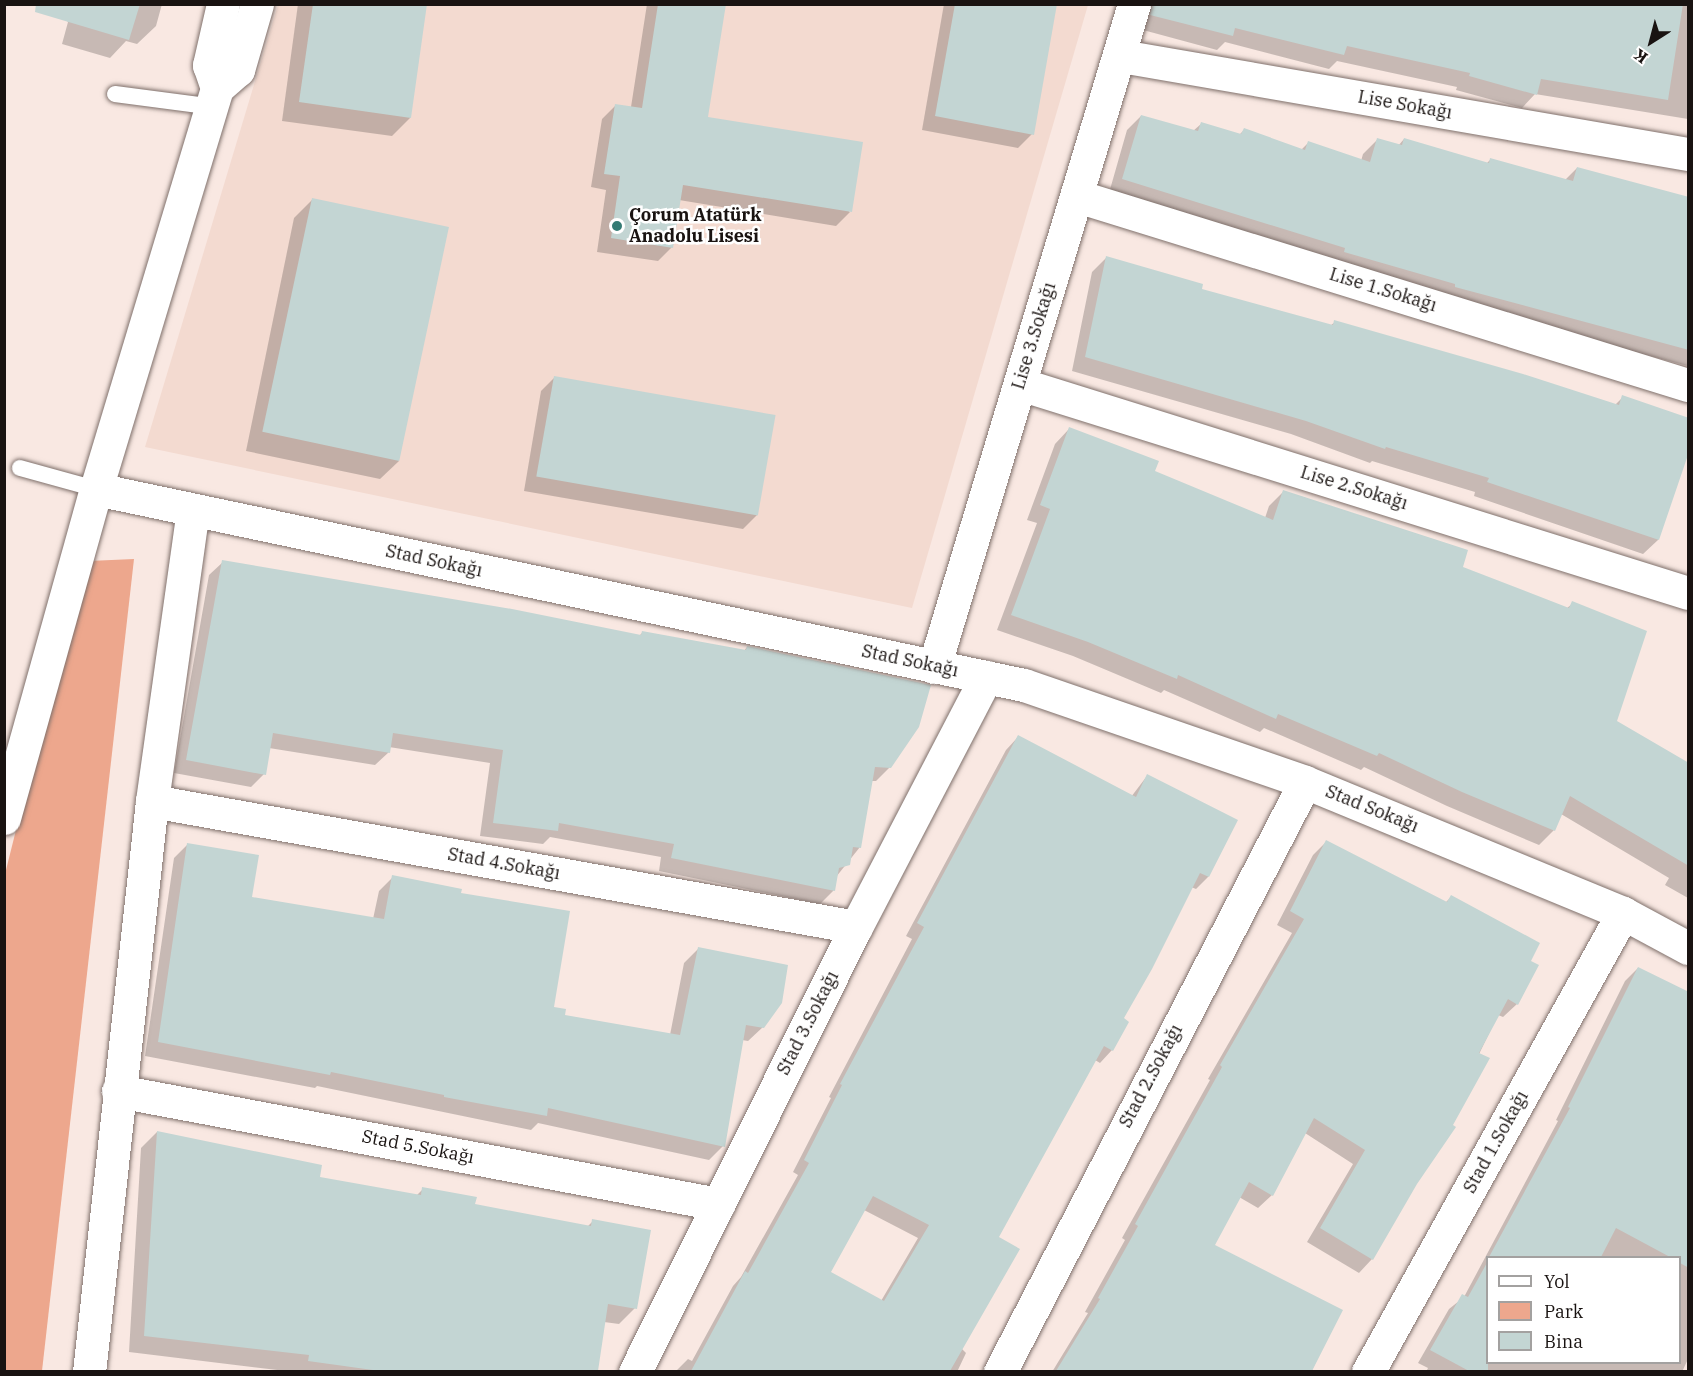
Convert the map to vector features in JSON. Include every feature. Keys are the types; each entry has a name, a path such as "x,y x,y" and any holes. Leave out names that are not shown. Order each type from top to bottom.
{"street":[{"path":"216,98 209,65 223,4"},
{"path":"4,818 96,489 216,98 238,70 257,4"},
{"name":"Lise 3.Sokağı","path":"934,667 1134,4"},
{"name":"Lise Sokağı","path":"1120,56 1689,154"},
{"name":"Lise 1.Sokağı","path":"1077,196 1689,385"},
{"name":"Lise 2.Sokağı","path":"1020,384 1689,593"},
{"name":"Stad Sokağı","path":"96,489 1024,685 1305,782 1623,913 1689,948"},
{"path":"89,1371 118,1091 152,801 193,510"},
{"name":"Stad 3.Sokağı","path":"635,1371 856,927 986,677"},
{"name":"Stad 2.Sokağı","path":"1000,1371 1305,782"},
{"name":"Stad 4.Sokağı","path":"152,801 856,927"},
{"name":"Stad 1.Sokağı","path":"1368,1371 1623,913"},
{"name":"Stad 5.Sokağı","path":"118,1091 718,1204"}],"lane":[{"path":"115,94 216,98"},
{"path":"20,468 96,489"}],"shaded area":[{"name":"Çorum Atatürk Anadolu Lisesi","path":"278,5 1088,5 912,608 145,447"}],"green space":[{"path":"134,559 42,1371 5,1372 5,874 57,666 89,561"}],"building":[{"path":"36,4 140,4 129,40 35,12"},
{"path":"313,4 427,4 411,118 299,102"},
{"path":"658,4 726,4 708,117 863,142 852,212 683,185 673,248 611,238 620,176 604,174 615,104 642,108"},
{"path":"955,4 1057,4 1034,135 935,116"},
{"path":"1152,4 1683,4 1668,100 1541,79 1537,95 1469,76 1470,73 1347,46 1344,55 1235,28 1233,36 1150,15"},
{"path":"1141,115 1198,131 1201,122 1241,134 1244,128 1305,150 1308,141 1370,162 1377,138 1402,145 1404,138 1489,163 1490,158 1573,181 1577,167 1689,197 1689,350 1455,287 1455,284 1344,252 1345,248 1122,179"},
{"path":"312,198 449,227 399,461 262,432"},
{"path":"1106,256 1203,284 1202,289 1333,325 1334,320 1523,374 1619,405 1622,395 1689,418 1689,452 1659,540 1487,482 1489,478 1386,447 1385,449 1306,421 1085,357"},
{"path":"554,376 776,415 758,516 536,476"},
{"path":"1069,427 1159,461 1155,471 1273,520 1283,490 1468,550 1463,567 1569,608 1572,601 1647,631 1617,721 1689,763 1689,866 1570,796 1555,831 1462,792 1379,753 1377,756 1278,714 1276,719 1178,675 1177,679 1088,642 1011,615 1050,509 1040,505"},
{"path":"222,560 512,609 641,635 642,631 746,650 747,646 931,685 919,727 891,768 875,767 861,848 853,847 850,865 839,868 835,891 671,858 674,844 559,823 558,831 493,823 503,750 393,733 390,753 273,733 266,775 186,760"},
{"path":"1018,735 1136,797 1147,774 1238,820 1209,877 1200,873 1152,969 1124,1018 1129,1022 1113,1051 1104,1046 999,1237 1020,1249 950,1371 691,1371 745,1271 748,1273 809,1163 804,1160 842,1085 840,1084 924,927 917,923","holes":["873,1196 929,1225 884,1301 831,1272"]},
{"path":"1326,840 1447,902 1451,895 1540,943 1531,961 1539,965 1518,1005 1508,999 1479,1053 1490,1058 1453,1125 1456,1127 1417,1184 1373,1260 1320,1228 1365,1150 1314,1118 1273,1196 1249,1182 1215,1245 1343,1310 1312,1371 1056,1371 1100,1299 1098,1298 1138,1226 1135,1224 1222,1067 1220,1065 1304,919 1290,911"},
{"path":"187,843 259,855 252,897 384,919 392,875 462,889 461,893 570,911 554,1007 566,1009 565,1015 680,1035 698,947 788,965 782,1003 764,1028 746,1025 725,1147 548,1108 547,1116 444,1097 444,1095 331,1072 330,1075 158,1042"},
{"path":"1638,967 1689,992 1689,1268 1681,1264 1681,1256 1668,1256 1616,1228 1602,1256 1490,1256 1570,1108 1568,1107"},
{"path":"157,1131 322,1165 320,1177 421,1195 422,1187 477,1197 475,1204 591,1226 592,1219 651,1230 637,1309 608,1304 598,1371 380,1371 308,1361 309,1355 144,1336"},
{"path":"1486,1265 1486,1364 1488,1364 1488,1371 1469,1371 1430,1350 1462,1294 1468,1297"}],"place":[{"name":"Çorum Atatürk Anadolu Lisesi","path":"617,226"}]}
